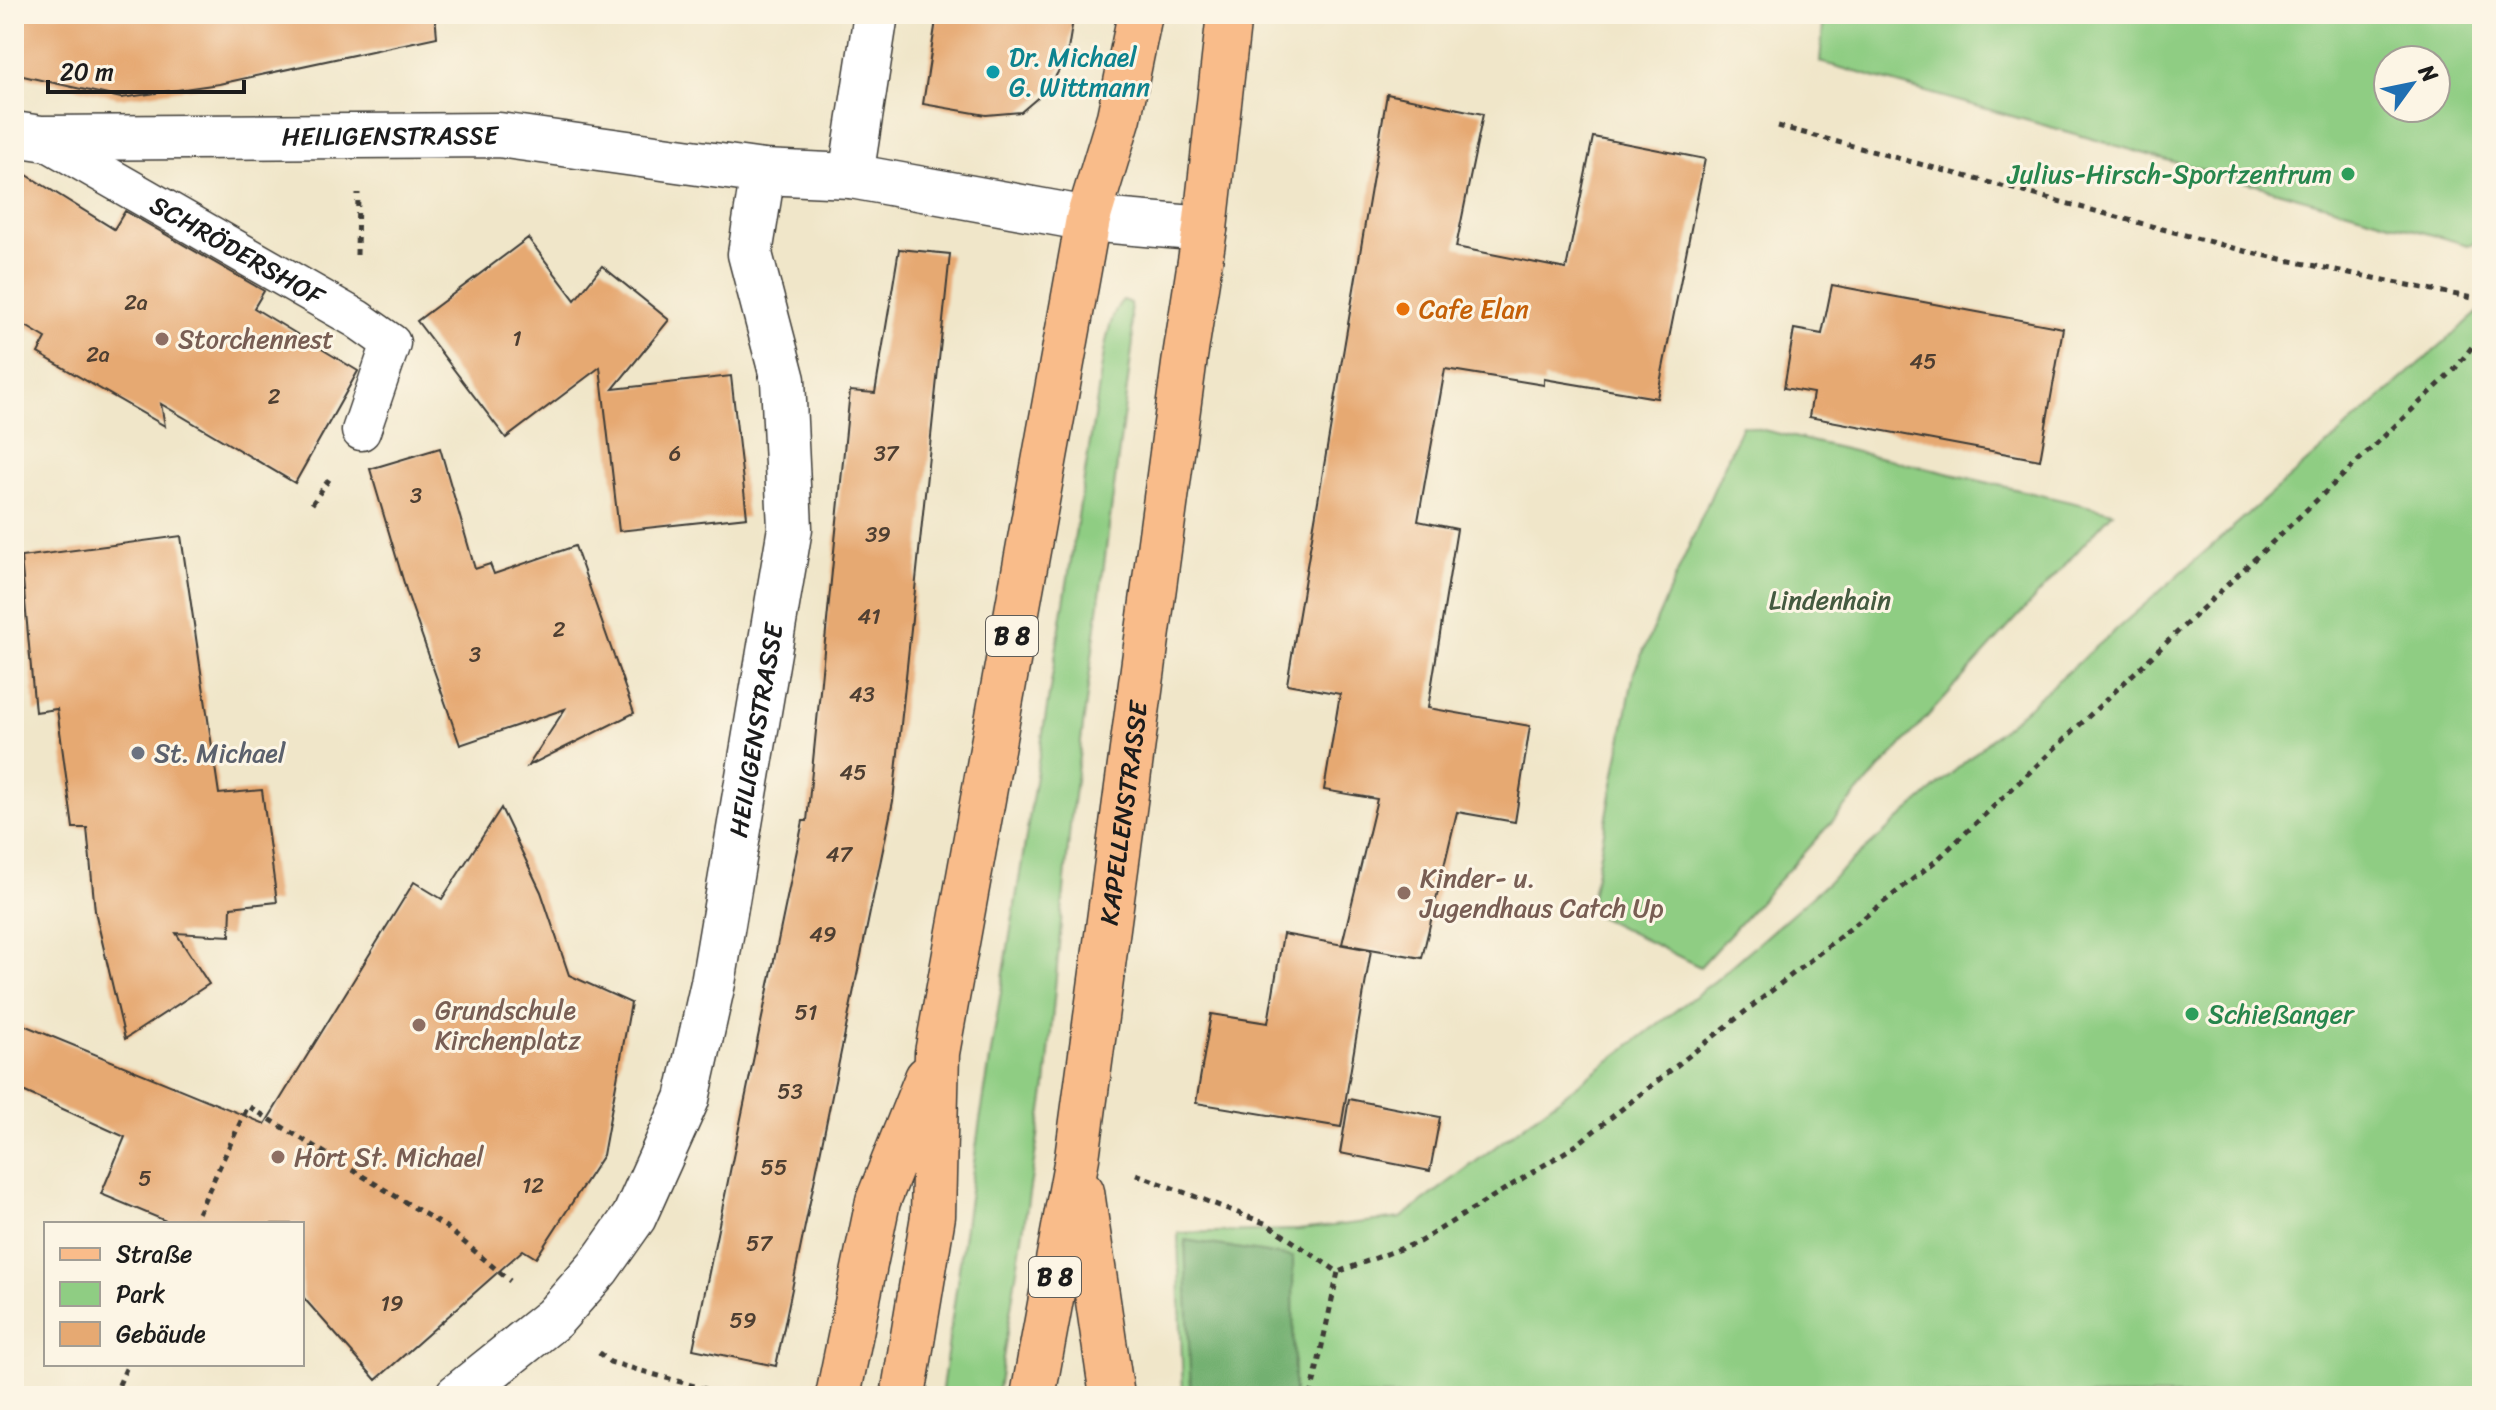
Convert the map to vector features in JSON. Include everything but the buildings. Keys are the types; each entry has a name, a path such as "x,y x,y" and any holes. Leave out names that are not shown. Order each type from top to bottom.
{"main road":[{"name":"B 8","path":"838,1396 878,1201 937,1053 1088,219 1119,117 1140,14"},
{"name":"KAPELLENSTRASSE","path":"1033,1396 1077,1158 1205,229 1229,14"},
{"path":"903,1396 933,1216 937,1053"},
{"path":"1077,1158 1112,1396"}],"street":[{"path":"851,176 876,14"},
{"name":"HEILIGENSTRASSE","path":"28,136 499,135 763,172 851,176 1088,219"},
{"name":"HEILIGENSTRASSE","path":"457,1396 554,1318 598,1268 634,1217 687,1099 713,983 790,528 783,380 750,254 763,172"},
{"path":"1088,219 1205,229"}],"lane":[{"name":"SCHRÖDERSHOF","path":"28,136 357,319 391,343 361,431"}],"path":[{"path":"1778,126 2252,253 2482,300"},
{"path":"357,266 358,136"},
{"path":"1338,1272 1419,1242 1575,1146 1937,860 2454,370 2482,334"},
{"path":"312,504 336,469"},
{"path":"194,1222 248,1106 446,1227 610,1362 730,1396"},
{"path":"1077,1158 1152,1179 1267,1224 1338,1272"},
{"path":"1311,1396 1338,1272"},
{"path":"114,1396 127,1366"}],"green space":[{"name":"Julius-Hirsch-Sportzentrum","path":"1824,14 2482,14 2482,240 2468,245 1820,62"},
{"path":"1123,300 1130,303 1133,342 1070,826 1046,1086 997,1396 941,1396 979,1127 1101,369 1112,320"},
{"name":"Schießanger","path":"2482,309 2482,1396 1183,1396 1178,1233 1298,1230 1401,1218 1716,980"},
{"name":"Lindenhain","path":"1742,425 2113,512 1700,967 1589,912 1634,672"},
{"path":"1185,1240 1293,1257 1294,1396 1191,1396"}],"place":[{"name":"Dr. Michael G. Wittmann","path":"993,72"},
{"name":"Julius-Hirsch-Sportzentrum","path":"2348,174"},
{"name":"Cafe Elan","path":"1403,309"},
{"name":"Storchennest","path":"162,339"},
{"name":"St. Michael","path":"138,753"},
{"name":"Kinder- u. Jugendhaus Catch Up","path":"1404,893"},
{"name":"Schießanger","path":"2192,1014"},
{"name":"Grundschule Kirchenplatz","path":"419,1025"},
{"name":"Hort St. Michael","path":"278,1157"}]}
